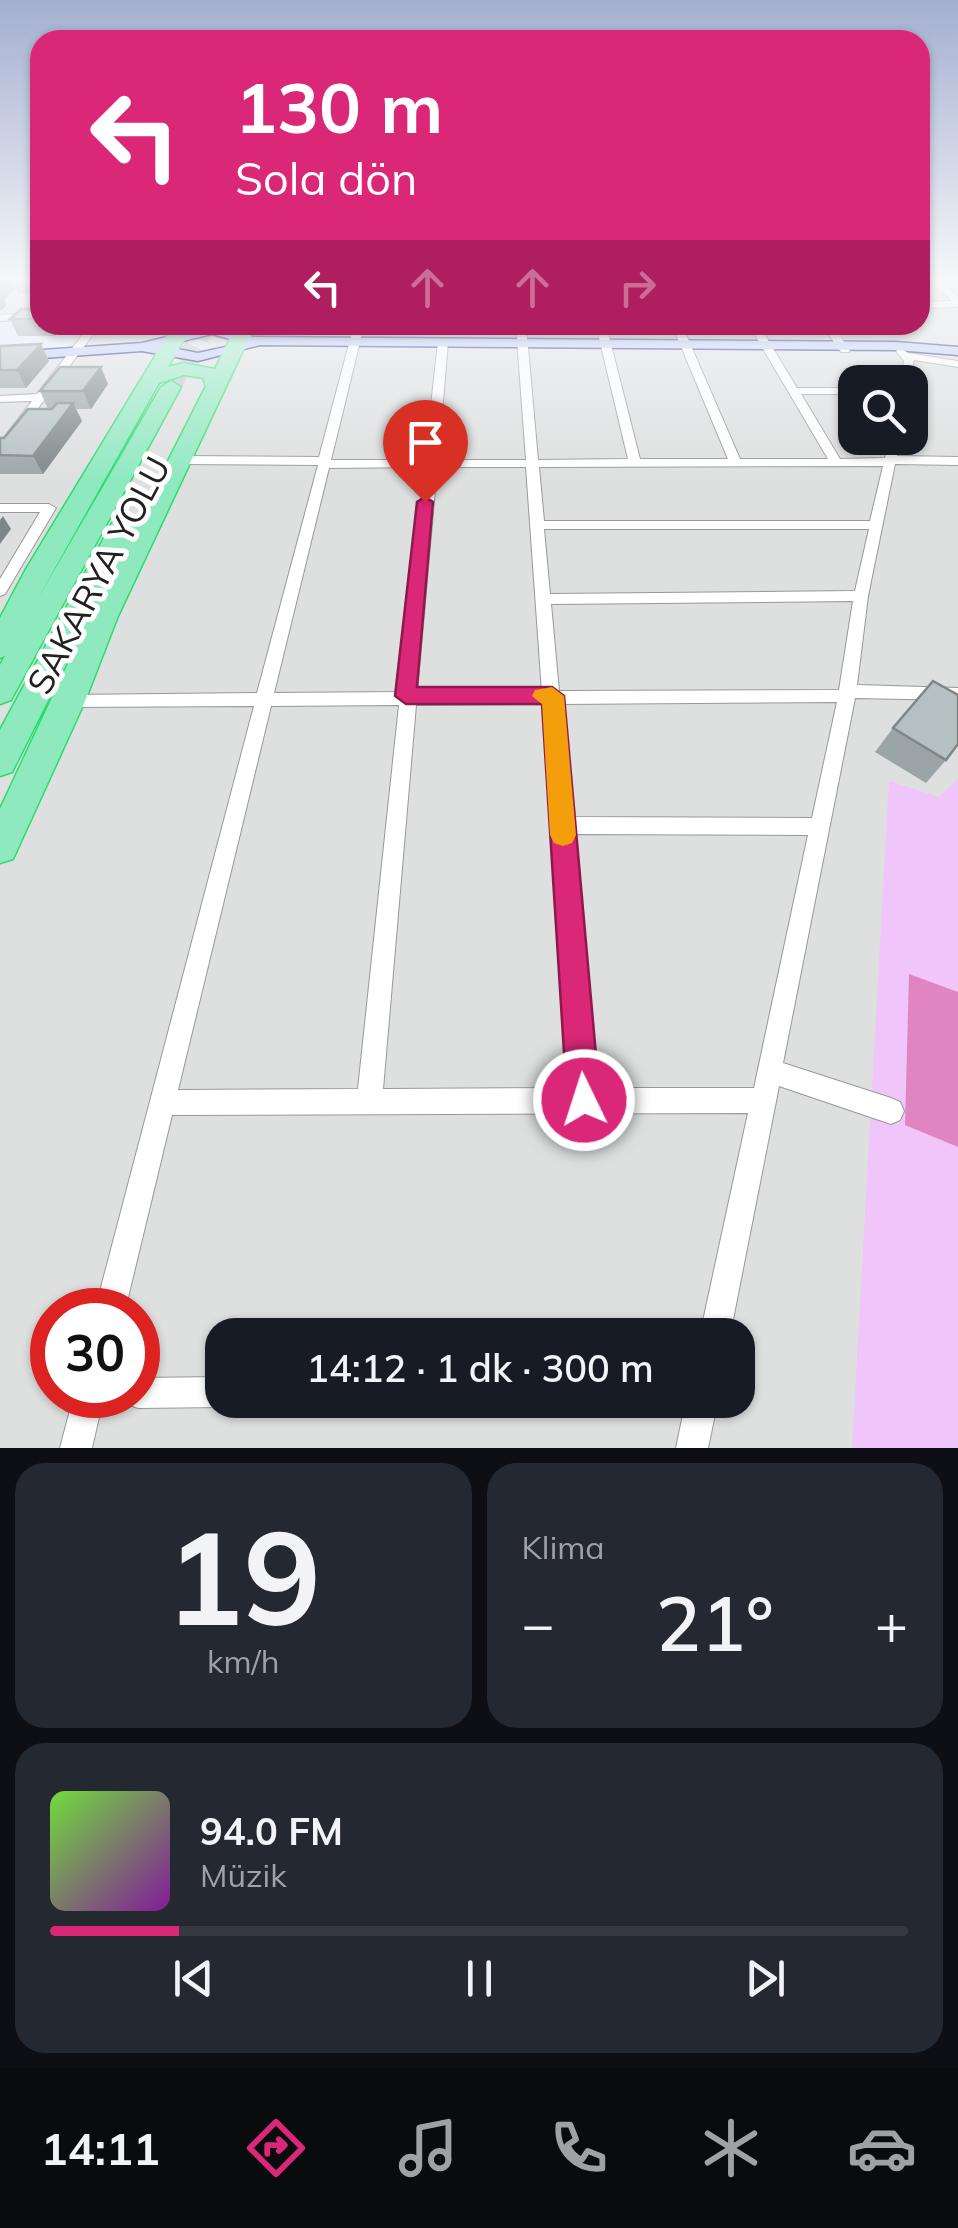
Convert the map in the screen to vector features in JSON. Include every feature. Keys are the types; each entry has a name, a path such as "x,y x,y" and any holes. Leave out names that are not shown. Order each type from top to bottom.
{"highway":[{"path":"201,347 227,355"},
{"path":"0,847 227,355"},
{"path":"0,634 39,569 227,355"},
{"path":"0,692 227,355"},
{"name":"SAKARYA YOLU","path":"0,762 227,355"},
{"path":"0,647 39,569"},
{"path":"0,792 104,616"}],"main road":[{"path":"0,357 147,347"},
{"path":"177,347 180,356 198,357 316,347"},
{"path":"653,347 843,348 958,357"}],"street":[{"path":"0,451 80,347"},
{"path":"116,1288 353,347"},
{"path":"370,1101 442,347"},
{"path":"523,347 584,1100"},
{"path":"608,347 635,463"},
{"path":"686,347 736,462"},
{"path":"768,347 836,462"},
{"path":"901,351 908,365"},
{"path":"792,391 838,392"},
{"path":"0,399 43,396"},
{"path":"718,1318 847,694 861,596 892,455"},
{"path":"179,460 429,464 958,461"},
{"path":"0,508 49,508 1,587"},
{"path":"538,525 875,526"},
{"path":"543,599 861,596"},
{"path":"69,701 958,694"},
{"path":"562,825 820,827"},
{"path":"770,1071 891,1111"},
{"path":"162,1103 763,1100"},
{"path":"160,1393 205,1392"},
{"path":"76,1448 83,1418"},
{"path":"692,1448 698,1418"}],"shaded area":[{"path":"0,347 958,347 958,1448 0,1448"},
{"path":"0,347 69,347 68,348 0,352"},
{"path":"958,779 958,1448 852,1448 889,781 939,797"},
{"path":"909,974 958,992 958,1147 905,1125"}],"building":[{"path":"0,347 39,347 17,370 0,370"},
{"path":"60,367 101,367 83,391 40,391"},
{"path":"57,403 73,403 33,456 0,455 0,438 28,409 52,409"},
{"path":"933,681 958,695 958,744 946,760 893,728"}],"tunnel":[{"path":"171,387 194,347"}],"slow traffic":[{"path":"543,696 552,696 563,835"}],"route":[{"path":"425,502 406,696 552,696 584,1100"}]}
